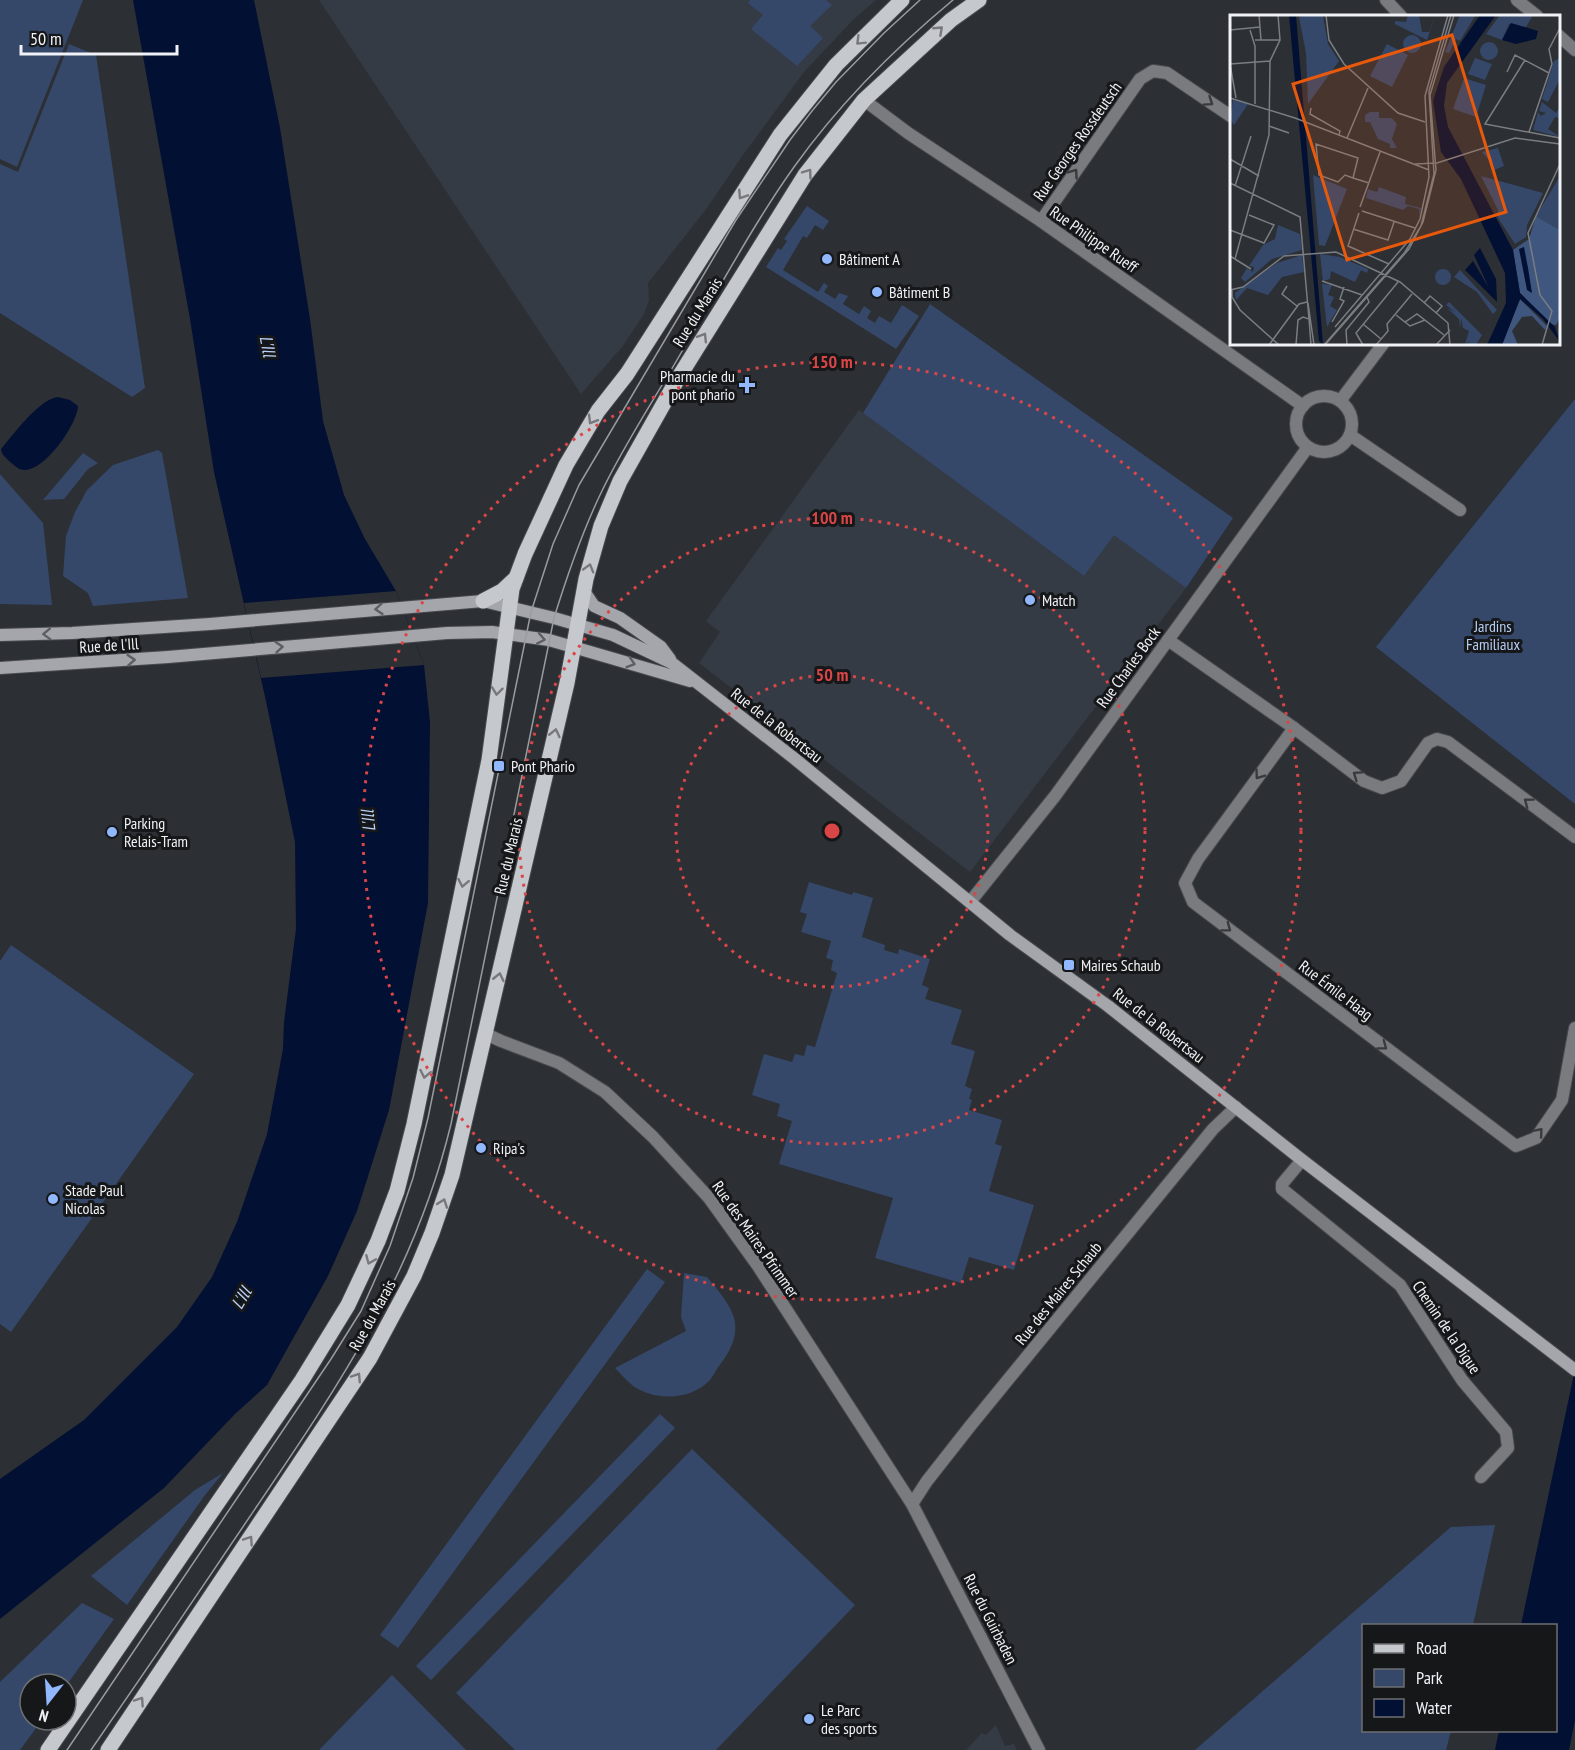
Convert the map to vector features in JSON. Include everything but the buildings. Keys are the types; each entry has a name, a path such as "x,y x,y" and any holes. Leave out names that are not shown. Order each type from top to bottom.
{"main road":[{"name":"Rue du Marais","path":"48,1750 302,1380 348,1305 378,1241 397,1191 414,1124 489,760 499,671 516,578 525,554 580,439 597,411 627,374 780,135 836,65 902,0"},
{"name":"Rue du Marais","path":"108,1750 329,1422 391,1322 414,1276 445,1197 486,1034 575,647 584,591 601,526 620,481 676,380 805,176 864,100 951,20 979,0"},
{"path":"483,601 502,591 516,578"},
{"name":"Rue de la Robertsau","path":"584,591 594,606 620,618 661,646 672,663"},
{"path":"483,601 578,625"},
{"name":"Rue de l'Ill","path":"0,635 210,624 483,601"},
{"name":"Rue de la Robertsau","path":"578,625 613,635 672,663 795,759 1010,935 1116,1013 1302,1160 1575,1370"},
{"name":"Rue de l'Ill","path":"0,668 447,633 506,633"},
{"path":"506,633 575,647"},
{"name":"Rue de la Robertsau","path":"575,647 696,682"}],"street":[{"path":"1386,0 1400,15"},
{"path":"1517,0 1536,15"},
{"path":"1560,37 1575,50"},
{"name":"Rue Georges Rossdeutsch","path":"1041,221 1140,79 1153,71 1167,73 1230,116"},
{"name":"Rue Philippe Rueff","path":"864,100 908,133 1041,221 1303,406"},
{"path":"1340,401 1382,345"},
{"path":"1324,396 1340,401 1346,406 1352,420 1350,435 1339,448 1332,451 1323,452 1308,447 1298,432 1298,414 1303,406 1309,401 1324,396"},
{"path":"1350,435 1460,510"},
{"name":"Rue Charles Bock","path":"970,903 1055,796 1308,447"},
{"path":"1168,640 1294,728 1364,781 1382,788 1401,781 1428,743 1437,739 1448,742 1575,837"},
{"name":"Rue Émile Haag","path":"1294,728 1198,859 1185,883 1193,902 1516,1146 1536,1138 1562,1100 1575,1028"},
{"name":"Rue des Maires Pfrimmer","path":"486,1034 559,1063 605,1092 653,1137 709,1197 758,1266 912,1504"},
{"name":"Rue des Maires Schaub","path":"912,1504 971,1425 1213,1129 1236,1107"},
{"name":"Chemin de la Digue","path":"1302,1160 1282,1184 1282,1189 1400,1285 1462,1380 1506,1432 1508,1448 1481,1478"},
{"name":"Rue du Guirbaden","path":"912,1504 1039,1750"}],"shaded area":[{"path":"319,0 876,0 852,21 804,72 707,208 648,283 649,301 644,314 622,347 581,394"},
{"path":"859,410 1084,576 1114,534 1186,588 970,872 699,663 720,632 706,621"},
{"path":"996,1725 1005,1746 1014,1744 1017,1750 966,1750 982,1733 986,1735"}],"green space":[{"path":"0,0 83,0 17,167 0,159"},
{"path":"750,0 826,0 832,5 810,26 823,38 797,66 751,29 763,15 748,3"},
{"path":"69,44 96,55 145,388 132,397 0,313 0,164 18,172"},
{"path":"807,206 829,221 823,230 815,225 807,238 803,236 783,270 818,292 824,283 828,286 824,292 835,299 839,293 848,296 843,304 859,314 864,306 871,311 867,318 875,323 879,316 891,323 902,305 919,316 896,349 766,267 778,248 781,250 787,241 784,239"},
{"path":"930,304 1233,518 1186,588 1114,535 1084,576 863,413"},
{"name":"Jardins Familiaux","path":"1575,399 1575,804 1376,647"},
{"path":"158,450 162,453 188,598 93,606 88,593 63,576 66,536 75,512 87,490 113,465"},
{"path":"83,453 98,463 88,469 64,499 43,500"},
{"path":"0,474 43,523 52,605 0,604"},
{"path":"809,882 852,895 853,892 873,898 862,937 885,945 884,950 898,954 899,949 930,959 922,985 929,988 925,999 962,1010 951,1044 975,1051 965,1086 972,1089 969,1110 1002,1120 995,1144 1002,1146 989,1191 1034,1205 1014,1270 969,1257 961,1283 875,1258 893,1198 779,1164 792,1121 777,1116 780,1104 752,1095 764,1054 792,1062 795,1054 804,1056 807,1045 815,1047 837,973 831,970 833,960 826,958 831,941 801,932 807,914 800,912"},
{"name":"Stade Paul Nicolas","path":"11,945 194,1074 11,1332 0,1324 0,961"},
{"path":"647,1269 665,1282 398,1648 380,1635"},
{"path":"684,1273 707,1277 731,1310 735,1322 735,1336 727,1355 712,1378 701,1388 681,1395 650,1394 632,1385 615,1368 686,1331 681,1317"},
{"path":"660,1414 675,1428 431,1680 416,1666"},
{"path":"692,1449 855,1605 716,1750 515,1750 456,1693"},
{"path":"223,1473 127,1605 91,1576 195,1490"},
{"path":"1495,1525 1473,1624 1362,1624 1362,1732 1451,1732 1446,1750 1195,1750 1451,1527"},
{"path":"82,1603 114,1619 76,1672 18,1672 18,1732 33,1732 20,1750 0,1750 0,1682"},
{"path":"392,1675 466,1750 319,1750"}],"water":[{"name":"L'Ill","path":"133,0 254,0 280,128 310,319 323,421 344,495 365,539 396,591 424,665 430,722 428,903 389,1110 357,1211 328,1276 267,1385 235,1414 164,1488 0,1619 0,1479 84,1420 177,1327 212,1277 237,1222 267,1134 283,1049 284,1022 296,929 295,842 266,701 214,472 190,319"},
{"path":"58,397 70,400 78,406 66,435 42,463 25,470 18,468 5,457 1,449 35,411 51,399"},
{"path":"1575,1369 1575,1720 1569,1750 1495,1750 1499,1732 1557,1732 1557,1624 1521,1624"}],"pier":[{"path":"396,591 424,665 261,678 244,603"}],"tram line":[{"path":"67,1750 331,1359 361,1311 390,1246 413,1178 428,1118 531,612 553,544 579,485 736,220 790,140 836,82 920,0"},
{"path":"91,1750 318,1415 372,1324 396,1278 417,1229 436,1178 451,1124 554,618 581,540 609,477 750,235 794,167 868,78 953,0"}],"place":[{"name":"Bâtiment A","path":"827,259"},
{"name":"Bâtiment B","path":"877,292"},
{"name":"Pharmacie du pont phario","path":"747,385"},
{"name":"Match","path":"1030,600"},
{"name":"Pont Phario","path":"499,766"},
{"name":"Parking Relais-Tram","path":"112,832"},
{"name":"Maires Schaub","path":"1069,965"},
{"name":"Ripa's","path":"481,1148"},
{"name":"Stade Paul Nicolas","path":"53,1199"},
{"name":"Le Parc des sports","path":"809,1719"}]}
